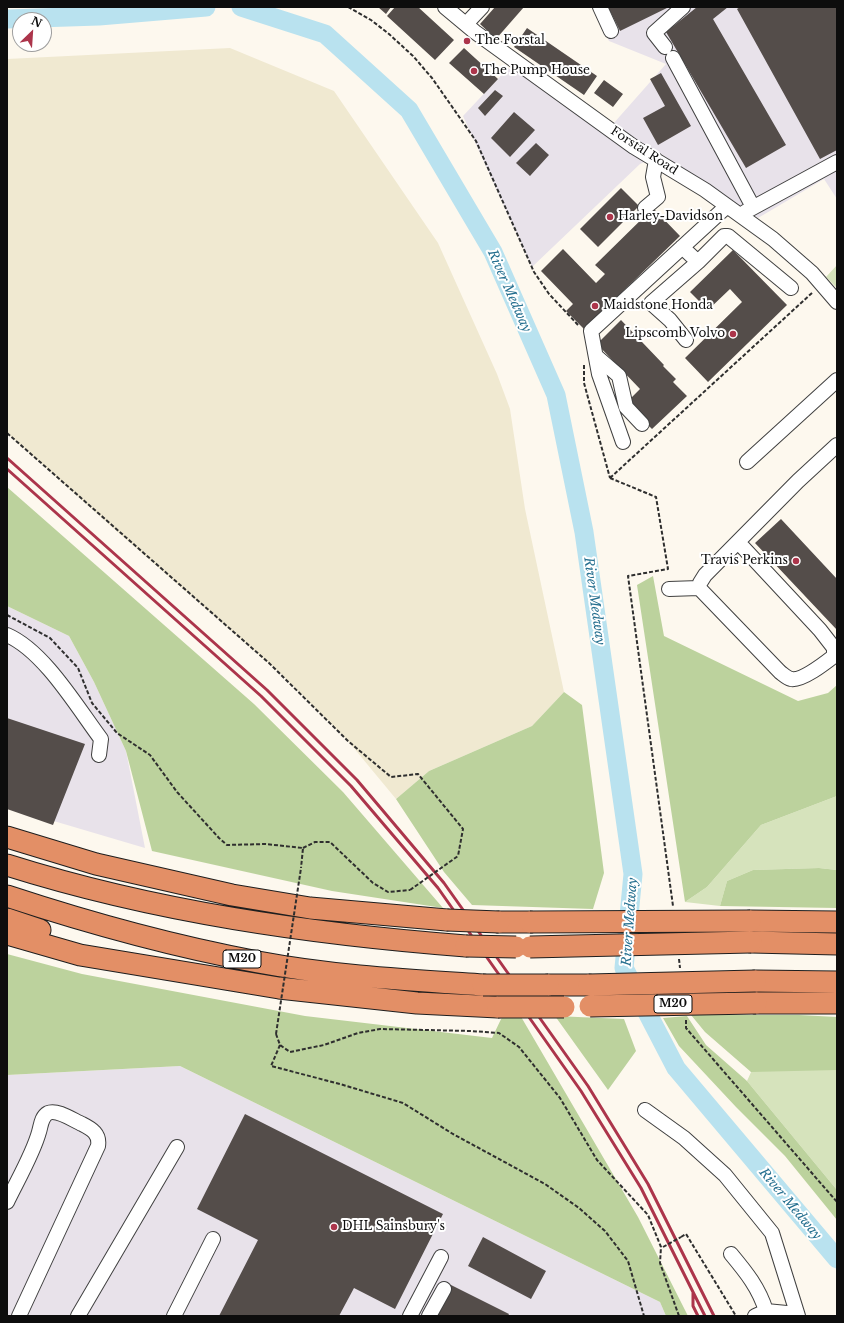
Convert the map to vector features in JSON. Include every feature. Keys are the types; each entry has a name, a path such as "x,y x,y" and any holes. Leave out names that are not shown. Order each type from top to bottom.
{"highway":[{"path":"7,837 96,864 232,895 310,908 447,920 499,922 837,922"},
{"path":"7,864 49,878 172,907 271,926 386,940 466,946 523,947 751,942 837,944"},
{"name":"M20","path":"7,896 127,933 259,962 395,980 483,985 590,985 755,981 837,982"},
{"name":"M20","path":"7,919 140,960 234,981"},
{"name":"M20","path":"7,934 80,955 234,981 353,997 417,1003 498,1007 837,1003"}],"street":[{"name":"Forstal Road","path":"445,7 466,24 628,142 727,206 773,239 812,274 837,302"},
{"path":"466,24 482,7"},
{"path":"600,7 611,31"},
{"path":"683,7 654,33 669,52 753,208"},
{"path":"645,208 658,197 653,177 656,160"},
{"path":"740,215 836,166"},
{"path":"623,442 599,374 590,359 591,331 727,206"},
{"path":"686,340 670,320 651,303 698,262 724,236 728,236 791,288"},
{"path":"682,247 698,262"},
{"path":"590,359 619,376 626,407 642,424"},
{"path":"747,462 837,380"},
{"path":"699,588 705,575 798,481 837,446"},
{"path":"669,590 699,588 780,672 789,679 793,680 810,673 834,656 834,648 820,630 738,542"},
{"path":"7,635 33,654 53,675 101,739 99,755"},
{"path":"645,1110 684,1138 725,1175 772,1233 798,1315 760,1314 760,1294 752,1281 730,1254"},
{"path":"7,1202 39,1133 44,1116 49,1113 56,1112 90,1128 96,1133 99,1140 98,1146 19,1316"},
{"path":"78,1316 177,1147"},
{"path":"174,1316 213,1239"},
{"path":"410,1316 441,1257"},
{"path":"430,1316 444,1289"}],"path":[{"path":"348,7 370,20 389,34 432,78 476,141 534,272 550,294 580,327"},
{"path":"610,478 821,284"},
{"path":"590,359 584,383 610,478"},
{"path":"7,433 269,663 348,740 390,777 418,774 463,829 458,856 410,890 388,892 373,883 330,842 315,842 303,848 266,844 227,845 177,792 150,755 117,733 92,703 78,668 50,638 7,615"},
{"path":"610,478 656,497 668,569 628,576 673,910"},
{"path":"303,848 276,1034 280,1045 290,1052 324,1045 358,1033 380,1029 471,1031 499,1034 519,1047 560,1098 597,1160 648,1215 661,1247 660,1263 679,1316"},
{"path":"678,957 680,973"},
{"path":"686,1020 686,1028 837,1202"},
{"path":"280,1045 271,1066 340,1084 403,1103 453,1134 545,1184 579,1208 605,1232 628,1261 644,1316"},
{"path":"661,1247 686,1234 736,1316"}],"shaded area":[{"path":"593,7 837,7 837,199 824,179 758,218 661,154 640,164 532,267 463,116 508,68 613,124 666,64 609,41"},
{"path":"230,48 334,91 438,243 497,374 510,409 525,509 564,692 532,726 429,771 396,799 348,741 280,673 121,535 7,433 7,59"},
{"path":"7,606 69,636 94,682 126,751 145,848 30,814 7,805"},
{"path":"180,1066 660,1302 666,1316 7,1316 7,1075"}],"green space":[{"path":"837,265 837,288 826,277"},
{"path":"7,487 254,704 343,792 443,908 332,891 152,851 126,751 94,682 69,636 7,606"},
{"path":"653,576 664,636 798,701 828,693 837,685 837,796 761,825 707,887 685,902 637,585"},
{"path":"564,692 582,705 604,873 593,909 472,905 444,872 396,799 429,771 532,726"},
{"path":"837,796 837,870 819,868 753,870 727,881 720,906 685,902 707,887 761,825"},
{"path":"819,868 837,870 837,908 720,906 727,881 753,870"},
{"path":"7,954 82,974 305,1016 492,1038 503,1015 520,1015 638,1217 688,1316 666,1316 660,1302 180,1066 7,1075"},
{"path":"691,1015 799,1015 837,1017 837,1070 751,1072 705,1032"},
{"path":"555,1016 624,1019 636,1051 608,1090"},
{"path":"687,1016 706,1045 747,1081 837,1190 837,1220 785,1156 736,1107 679,1046 663,1018"},
{"path":"837,1069 837,1190 747,1081 752,1070"}],"building":[{"path":"378,7 391,7 386,14"},
{"path":"395,7 418,7 454,40 435,60 387,16"},
{"path":"495,7 524,7 496,39 480,24"},
{"path":"608,7 669,7 620,31"},
{"path":"697,7 728,7 713,19 786,145 746,168 666,32"},
{"path":"740,7 837,7 837,150 820,159 737,9"},
{"path":"527,28 597,76 584,95 514,47"},
{"name":"The Pump House","path":"464,48 498,79 484,94 449,63"},
{"path":"661,73 691,126 658,145 643,118 665,106 650,79"},
{"path":"604,80 623,94 613,107 594,93"},
{"path":"495,90 503,96 485,116 478,108"},
{"path":"514,112 535,130 510,157 491,138"},
{"path":"536,143 549,155 530,176 516,163"},
{"name":"Harley-Davidson","path":"621,188 639,206 598,247 580,229"},
{"path":"653,208 680,236 584,329 566,311 573,304 541,271 563,249 596,283 605,274 595,265"},
{"name":"Lipscomb Volvo","path":"733,250 787,305 708,382 685,358 742,302 730,289 708,310 690,292"},
{"name":"Lipscomb Volvo","path":"621,320 664,365 663,366 676,379 673,382 687,396 652,429 626,403 640,389 597,344"},
{"name":"Travis Perkins","path":"781,519 837,579 837,630 755,543"},
{"path":"7,718 85,744 53,825 7,809"},
{"name":"DHL Sainsbury's","path":"245,1114 443,1214 395,1309 354,1288 339,1316 219,1316 258,1240 197,1209"},
{"path":"483,1237 546,1271 531,1299 468,1266"},
{"path":"451,1285 509,1314 508,1316 436,1316"}],"waterway":[{"name":"River Medway","path":"7,19 99,16 206,7"},
{"name":"River Medway","path":"241,7 325,34 409,110 493,252 556,395 584,532 633,874 624,968 676,1068 837,1259"}],"railway":[{"path":"7,458 267,690 357,780 444,883 588,1086 648,1184 714,1316"},
{"path":"7,469 261,696 351,786 438,888 581,1091 641,1188 705,1316"},
{"path":"693,1293 693,1306 698,1316"}],"place":[{"name":"The Forstal","path":"467,41"},
{"name":"The Pump House","path":"474,71"},
{"name":"Harley-Davidson","path":"610,217"},
{"name":"Maidstone Honda","path":"595,306"},
{"name":"Lipscomb Volvo","path":"733,334"},
{"name":"Travis Perkins","path":"796,561"},
{"name":"DHL Sainsbury's","path":"334,1227"}]}
